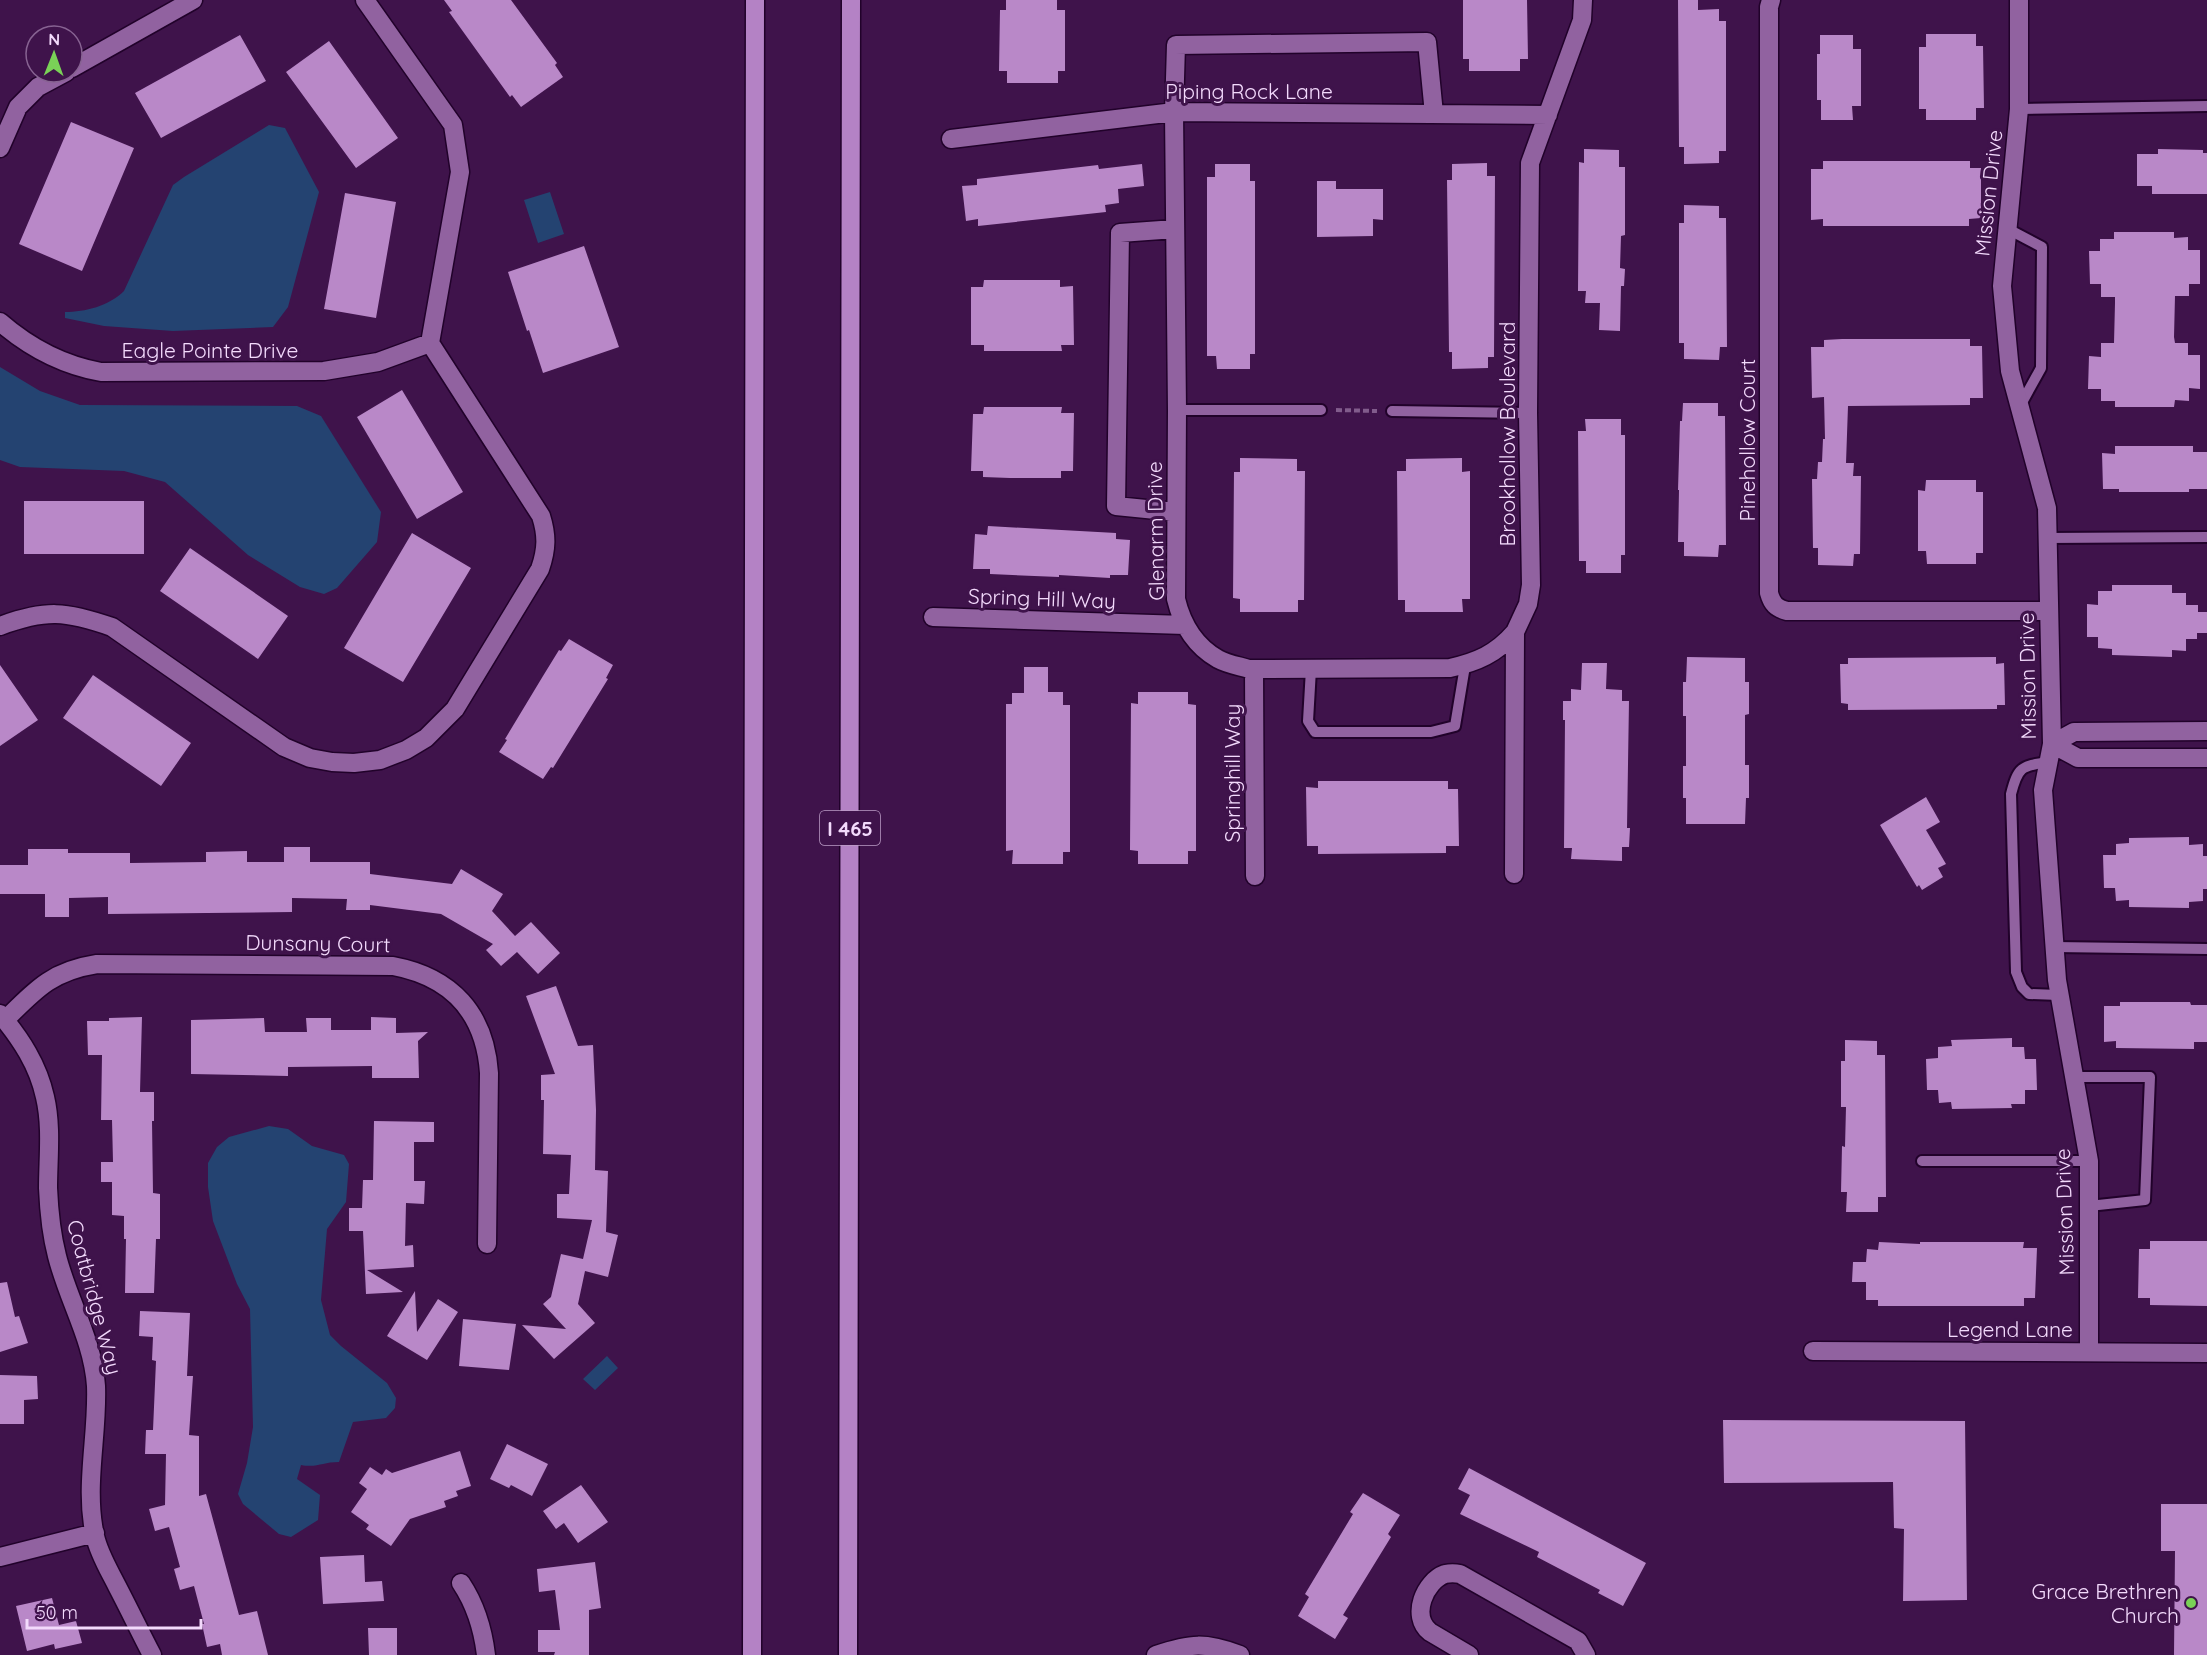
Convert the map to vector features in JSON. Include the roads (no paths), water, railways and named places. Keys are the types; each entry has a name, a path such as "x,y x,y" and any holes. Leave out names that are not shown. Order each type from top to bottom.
{"highway":[{"path":"752,1655 755,0"},
{"name":"I 465","path":"848,1655 851,0"}],"street":[{"path":"84,61 193,0"},
{"path":"0,626 24,616 47,613 80,616 112,627 284,747 310,758 332,762 370,761 406,750 426,738 455,709 540,568 546,543 541,516 430,343 460,172 453,125 366,0"},
{"name":"Brookhollow Boulevard","path":"1514,874 1515,632 1524,616 1531,590 1528,413 1530,163 1582,20 1583,0"},
{"name":"Pinehollow Court","path":"1771,0 1769,593 1771,600 1780,609 1787,611 2048,611"},
{"name":"Mission Drive","path":"2019,0 2019,109 2002,286 2010,370 2046,508 2052,744 2043,790 2054,947 2060,995 2089,1161 2089,1352"},
{"name":"Glenarm Drive","path":"1434,114 1427,42 1176,45 1174,112 1177,410 1175,588 1179,611 1185,625 1203,648 1219,659 1254,669 1465,666 1499,649 1515,632"},
{"path":"0,148 18,107 44,84"},
{"name":"Piping Rock Lane","path":"951,139 1174,112 1548,115"},
{"path":"1175,229 1120,233 1116,506 1176,512"},
{"name":"Eagle Pointe Drive","path":"0,322 28,344 51,357 80,369 101,372 324,371 378,362 430,343"},
{"name":"Spring Hill Way","path":"933,617 1185,625"},
{"name":"Springhill Way","path":"1254,669 1255,876"},
{"path":"2052,744 2074,732 2207,731"},
{"path":"2052,744 2078,758 2207,758"},
{"name":"Dunsany Court","path":"3,1017 51,978 73,968 97,964 393,966 426,975 448,988 462,1000 479,1029 486,1050 489,1073 487,1244"},
{"name":"Coatbridge Way","path":"3,1017 26,1047 43,1089 49,1122 48,1187 51,1226 59,1262 94,1369 96,1396 91,1500 95,1533 106,1563 152,1655"},
{"name":"Legend Lane","path":"1814,1351 2207,1353"},
{"path":"0,1557 95,1533"},
{"path":"1468,1655 1430,1632 1419,1613 1422,1600 1434,1582 1447,1573 1460,1574 1578,1641 1586,1655"},
{"path":"460,1583 471,1600 480,1625 486,1655"},
{"path":"1156,1655 1190,1645 1222,1647 1240,1655"}],"lane":[{"path":"2019,109 2207,106"},
{"path":"2006,228 2042,247 2041,368 2020,406"},
{"path":"1177,410 1321,410"},
{"path":"1392,411 1528,413"},
{"path":"2047,538 2207,537"},
{"path":"1311,669 1308,721 1315,732 1431,732 1455,726 1465,666"},
{"path":"2048,762 2028,765 2016,775 2011,794 2016,972 2022,987 2029,994 2060,995"},
{"path":"2054,947 2207,949"},
{"path":"2074,1077 2150,1077 2145,1200 2089,1206"},
{"path":"1922,1161 2089,1161"}],"water":[{"path":"269,125 285,128 319,192 288,307 273,327 173,331 104,326 65,318 65,312 96,307 111,301 124,291 173,185"},
{"path":"550,192 564,234 538,243 524,200"},
{"path":"0,367 40,391 80,405 297,406 321,416 381,512 377,542 337,588 324,594 300,587 248,555 165,482 124,471 20,467 0,460"},
{"path":"269,1126 288,1129 312,1146 344,1155 349,1164 346,1202 327,1229 321,1300 330,1335 387,1383 396,1398 395,1408 386,1418 353,1422 339,1462 312,1466 301,1465 297,1479 320,1495 318,1520 291,1537 279,1534 243,1504 238,1494 247,1463 253,1427 250,1309 237,1284 213,1221 208,1187 208,1163 217,1147 229,1137"},
{"path":"607,1356 618,1368 595,1390 583,1379"}],"place":[{"name":"Grace Brethren Church","path":"2191,1603"}]}
